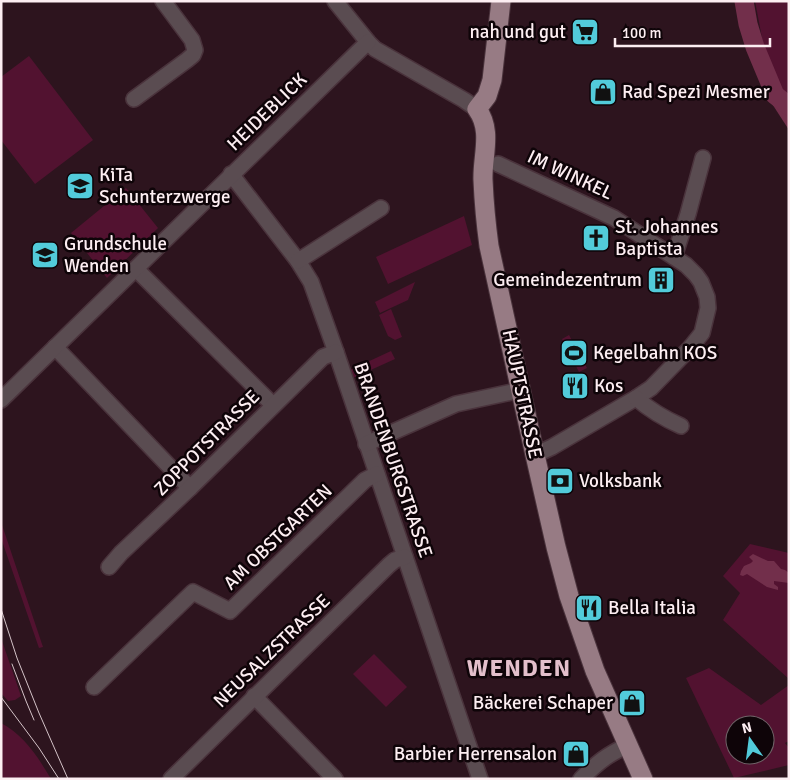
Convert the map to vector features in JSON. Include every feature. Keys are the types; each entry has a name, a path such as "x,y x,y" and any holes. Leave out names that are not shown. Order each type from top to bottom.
{"main road":[{"path":"476,109 487,96 492,80 501,1"},
{"name":"HAUPTSTRASSE","path":"476,109 483,119 486,130 483,177 485,214 490,246 556,547 569,596 595,671 643,779"}],"street":[{"path":"134,100 187,60 193,55 195,50 192,40 163,1"},
{"path":"334,1 368,42 381,53 464,100 476,109"},
{"name":"HEIDEBLICK","path":"1,400 368,42"},
{"path":"674,257 704,158"},
{"name":"IM WINKEL","path":"498,164 614,218 691,270 701,282 707,297 708,308 702,333 651,388 552,447 535,455"},
{"name":"BRANDENBURGSTRASSE","path":"231,174 298,261 311,282 480,779"},
{"path":"298,261 381,208"},
{"path":"136,269 273,406"},
{"path":"55,347 190,488"},
{"name":"ZOPPOTSTRASSE","path":"109,567 323,357 336,352"},
{"path":"366,444 456,404 521,390"},
{"path":"636,398 647,408 681,426"},
{"name":"AM OBSTGARTEN","path":"94,688 193,592 230,611 365,480 377,474"},
{"name":"NEUSALZSTRASSE","path":"171,779 389,565 395,560 405,557"},
{"path":"254,696 335,779"},
{"path":"581,779 610,753 628,745"}],"shaded area":[{"path":"755,1 789,1 789,94 771,85 767,96 762,38"},
{"path":"29,56 93,140 35,184 1,140 1,77"},
{"path":"771,84 789,94 789,130 767,96"},
{"path":"126,188 158,228 107,278 71,233"},
{"path":"464,216 472,245 388,284 376,257"},
{"path":"415,282 408,300 380,313 375,302"},
{"path":"391,309 402,337 395,340 388,336 379,315"},
{"name":"Kegelbahn KOS","path":"569,335 587,368 579,372 562,339"},
{"path":"391,351 395,359 353,378 350,370"},
{"path":"1,522 43,647 39,648 1,538"},
{"path":"750,544 789,553 789,679 723,620 740,593 723,576"},
{"path":"753,554 768,561 774,561 781,569 789,573 789,583 774,581 778,590 767,587 747,574 740,575 744,566 753,561 749,557"},
{"path":"1,638 21,696 15,700 8,701 1,693"},
{"path":"374,654 407,687 386,707 353,674"},
{"path":"709,668 761,705 789,685 789,741 785,743 789,748 789,765 734,778 728,765 775,765 775,715 725,715 725,759 686,678"},
{"path":"1,723 24,740 51,779 1,779"}],"waterway":[{"path":"744,1 755,47 775,95 789,106"}],"tram line":[{"path":"1,609 17,658 68,779"},
{"path":"12,664 34,720"},
{"path":"1,697 39,748 59,779"}],"place":[{"name":"nah und gut","path":"585,32"},
{"name":"Rad Spezi Mesmer","path":"603,92"},
{"name":"KiTa Schunterzwerge","path":"80,186"},
{"name":"St. Johannes Baptista","path":"596,238"},
{"name":"Grundschule Wenden","path":"45,255"},
{"name":"Gemeindezentrum","path":"661,280"},
{"name":"Kegelbahn KOS","path":"574,353"},
{"name":"Kos","path":"575,386"},
{"name":"Volksbank","path":"560,481"},
{"name":"Bella Italia","path":"589,608"},
{"name":"Bäckerei Schaper","path":"632,703"},
{"name":"Barbier Herrensalon","path":"576,754"}],"district":[{"name":"WENDEN","path":"519,668"}]}
